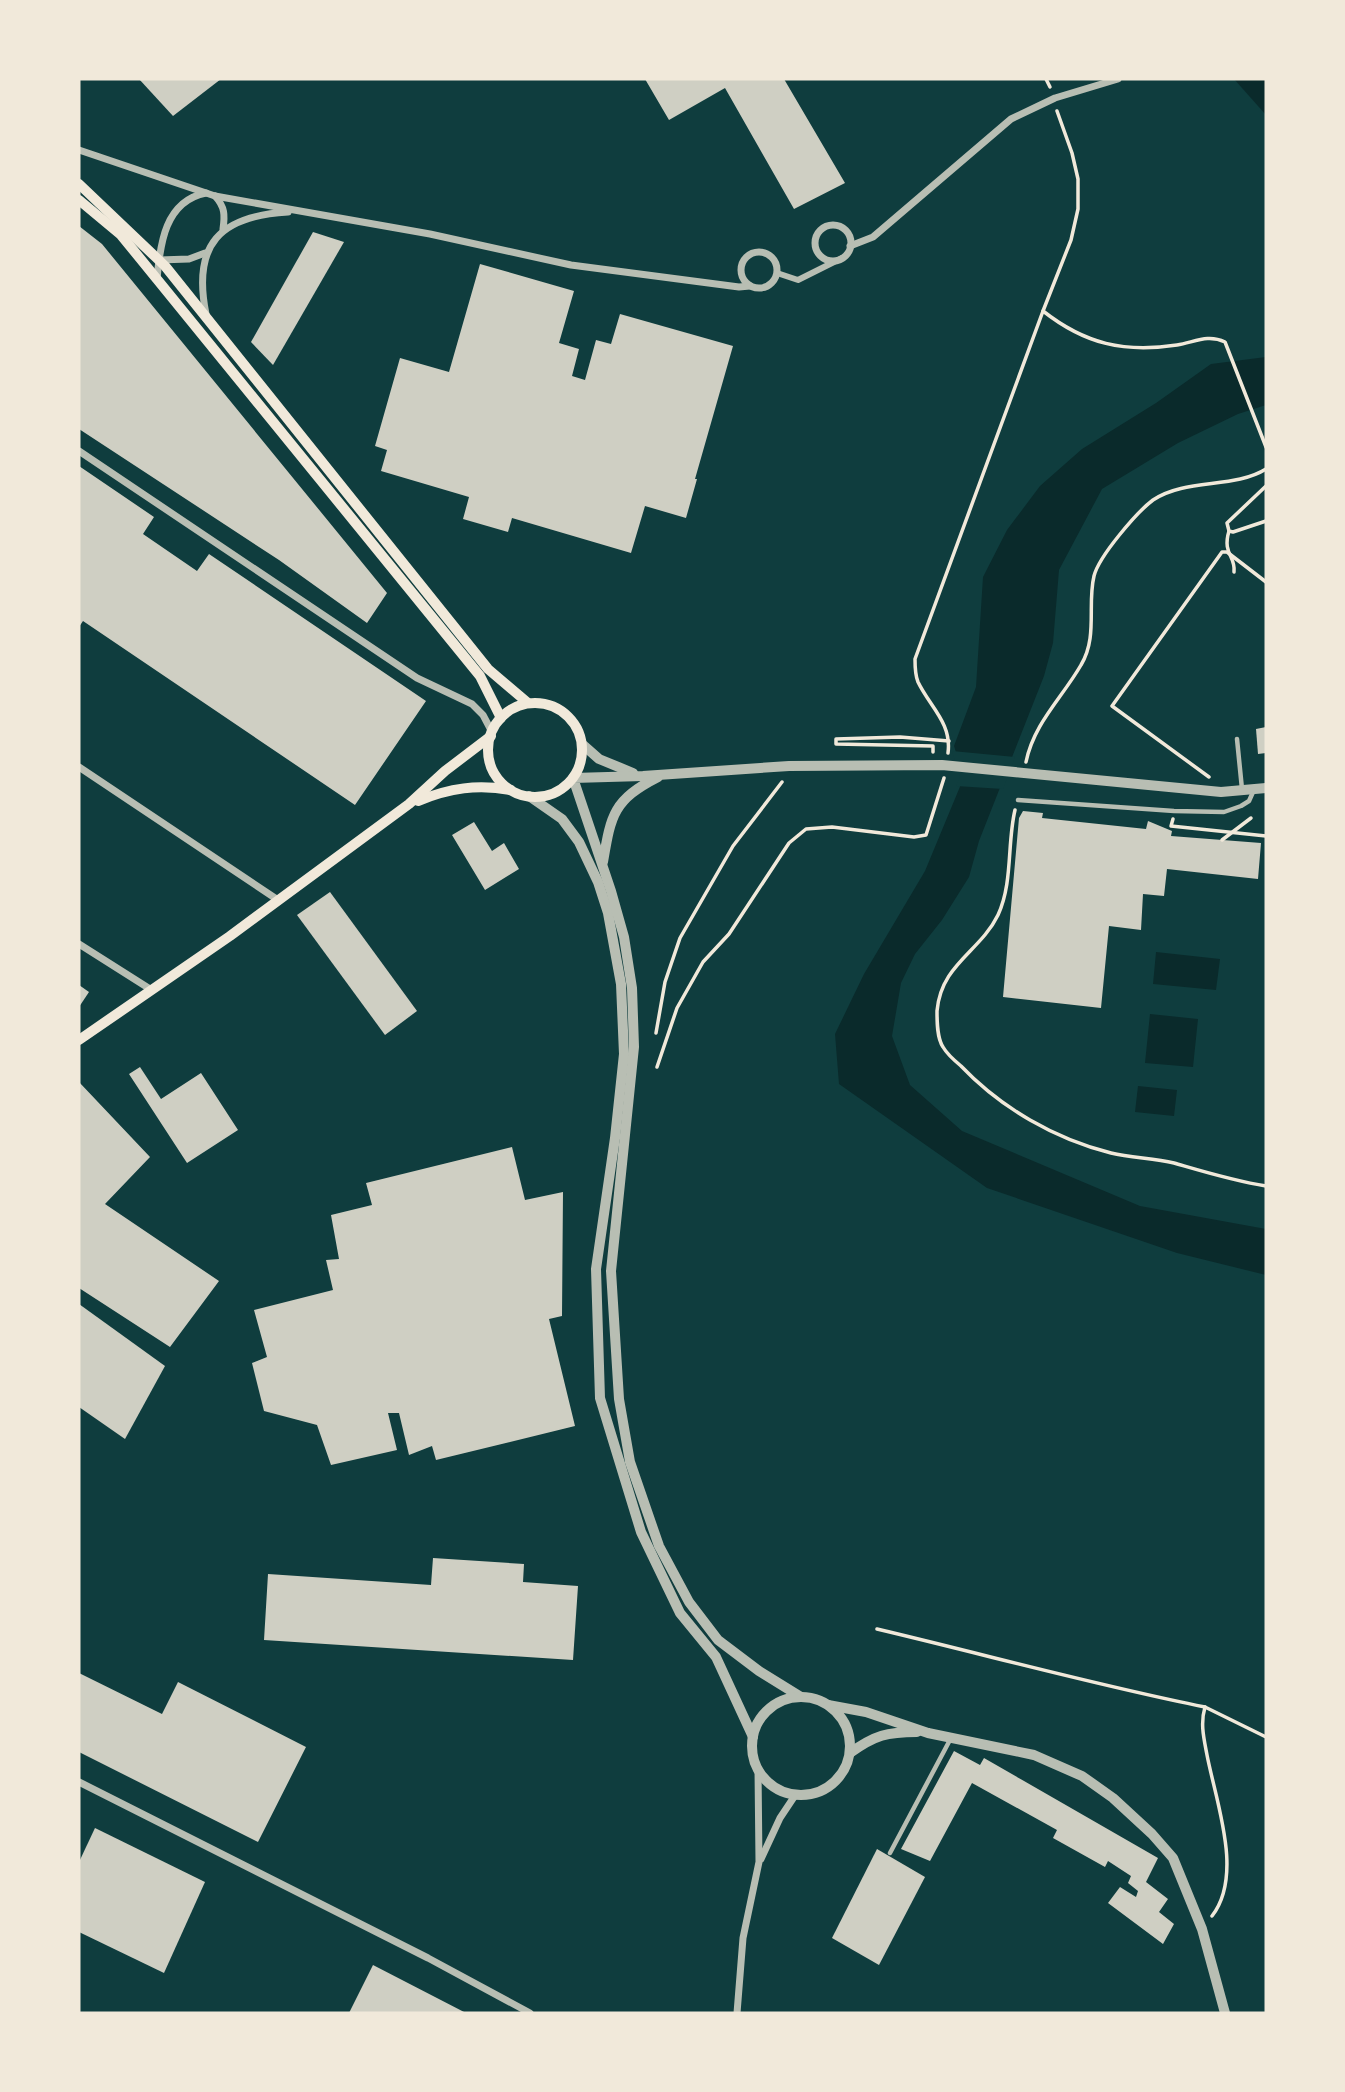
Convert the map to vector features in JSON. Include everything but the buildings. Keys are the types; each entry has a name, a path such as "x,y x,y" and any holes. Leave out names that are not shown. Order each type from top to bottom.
{"main road":[{"path":"79,184 159,260 488,669 528,703"},
{"path":"79,200 121,235 157,279 480,676 501,718"},
{"path":"79,1040 149,989 230,936 408,804 491,734 501,718 513,708 528,703 559,709 571,719 579,733 582,744 580,764 573,778 554,793 529,796 512,790 478,785 463,786 408,804"},
{"path":"491,734 491,764 496,776 512,790"}],"street":[{"path":"777,273 798,280 842,258 850,246 873,237 1011,119 1055,98 1118,79"},
{"path":"79,150 211,194 442,236 571,265 720,284 750,286 760,289 770,285 777,273 775,261 771,256 760,252 748,256 733,280 720,284"},
{"path":"133,250 159,260 189,259 205,253 223,229 225,215 222,203 211,194 194,196 178,208 161,241 159,260 157,279"},
{"path":"223,229 268,213 303,211"},
{"path":"842,258 830,260 820,255 815,244 818,233 827,226 839,226 848,234 850,246"},
{"path":"205,253 202,295 206,317"},
{"path":"741,271 745,282 750,286"},
{"path":"79,451 417,678 472,704 483,715 491,734"},
{"path":"582,744 599,759 643,776"},
{"path":"801,1697 759,1671 719,1640 689,1602 659,1546 630,1462 619,1399 611,1271 634,1047 632,988 624,937 573,778 789,766 942,765 1165,788 1222,792 1266,788"},
{"path":"79,767 278,900"},
{"path":"602,866 615,810 640,786 662,775"},
{"path":"529,796 562,819 579,842 598,882 608,914 621,984 624,1054 596,1269 600,1398 641,1532 680,1613 716,1657 753,1737"},
{"path":"79,944 149,989"},
{"path":"737,2013 743,1938 759,1862 758,1769 752,1748 757,1724 775,1704 801,1697 816,1699 828,1705 839,1714 846,1726 850,1753 837,1779 825,1788 811,1794 796,1794 774,1786 758,1769"},
{"path":"828,1705 866,1712 928,1733 1051,1761 1082,1776 1113,1798 1152,1834 1173,1858 1202,1929 1225,2013"},
{"path":"850,1753 880,1735 892,1732 928,1733"},
{"path":"79,1782 428,1958 530,2013"},
{"path":"759,1862 780,1818 796,1794"}],"lane":[{"path":"1237,739 1242,790"},
{"path":"1018,800 1224,812 1249,801 1255,789"},
{"path":"890,1853 951,1738"}],"path":[{"path":"947,754 949,741 945,724 917,679 915,659 1071,240 1078,209 1077,178 1072,153 1058,117 1055,98"},
{"path":"1044,311 1077,334 1115,346 1162,347 1213,337 1225,342 1266,447"},
{"path":"1024,774 1029,747 1041,720 1082,665 1088,650 1094,575 1117,537 1153,500 1196,485 1253,475 1266,468"},
{"path":"1234,572 1235,566 1227,552 1227,523 1266,486"},
{"path":"1229,531 1266,521"},
{"path":"1209,777 1112,706 1222,552 1227,552 1266,582"},
{"path":"933,752 933,746 836,744 835,739 900,737 949,741"},
{"path":"657,1067 677,1009 703,962 729,934 789,843 806,829 832,827 914,837 926,835 946,767"},
{"path":"656,1033 665,982 680,938 733,846 782,782"},
{"path":"1018,800 1011,826 1005,892 998,914 985,934 954,966 944,981 937,1013 943,1048 994,1096 1028,1119 1056,1133 1110,1153 1170,1162 1237,1182 1266,1186"},
{"path":"1174,811 1171,826 1266,836"},
{"path":"1222,840 1251,818"},
{"path":"877,1629 1136,1694 1205,1707 1266,1737"},
{"path":"1202,1929 1219,1907 1226,1890 1227,1863 1223,1829 1202,1727 1205,1707"}],"water":[{"path":"1234,79 1266,79 1266,115"},
{"path":"1266,357 1266,405 1238,414 1178,443 1102,489 1059,570 1053,643 1044,676 979,841 969,877 942,920 915,954 901,983 892,1036 910,1085 962,1131 1140,1206 1266,1229 1266,1275 1177,1253 987,1188 839,1084 835,1034 864,974 925,871 964,777 954,746 976,687 983,577 1007,530 1040,486 1082,449 1156,403 1211,364"},
{"path":"1156,952 1220,959 1216,990 1153,984"},
{"path":"1150,1014 1198,1019 1193,1067 1145,1063"},
{"path":"1138,1086 1177,1090 1174,1116 1135,1112"}],"pier":[{"path":"952,751 1015,757 1003,789 956,786 960,777"}]}
